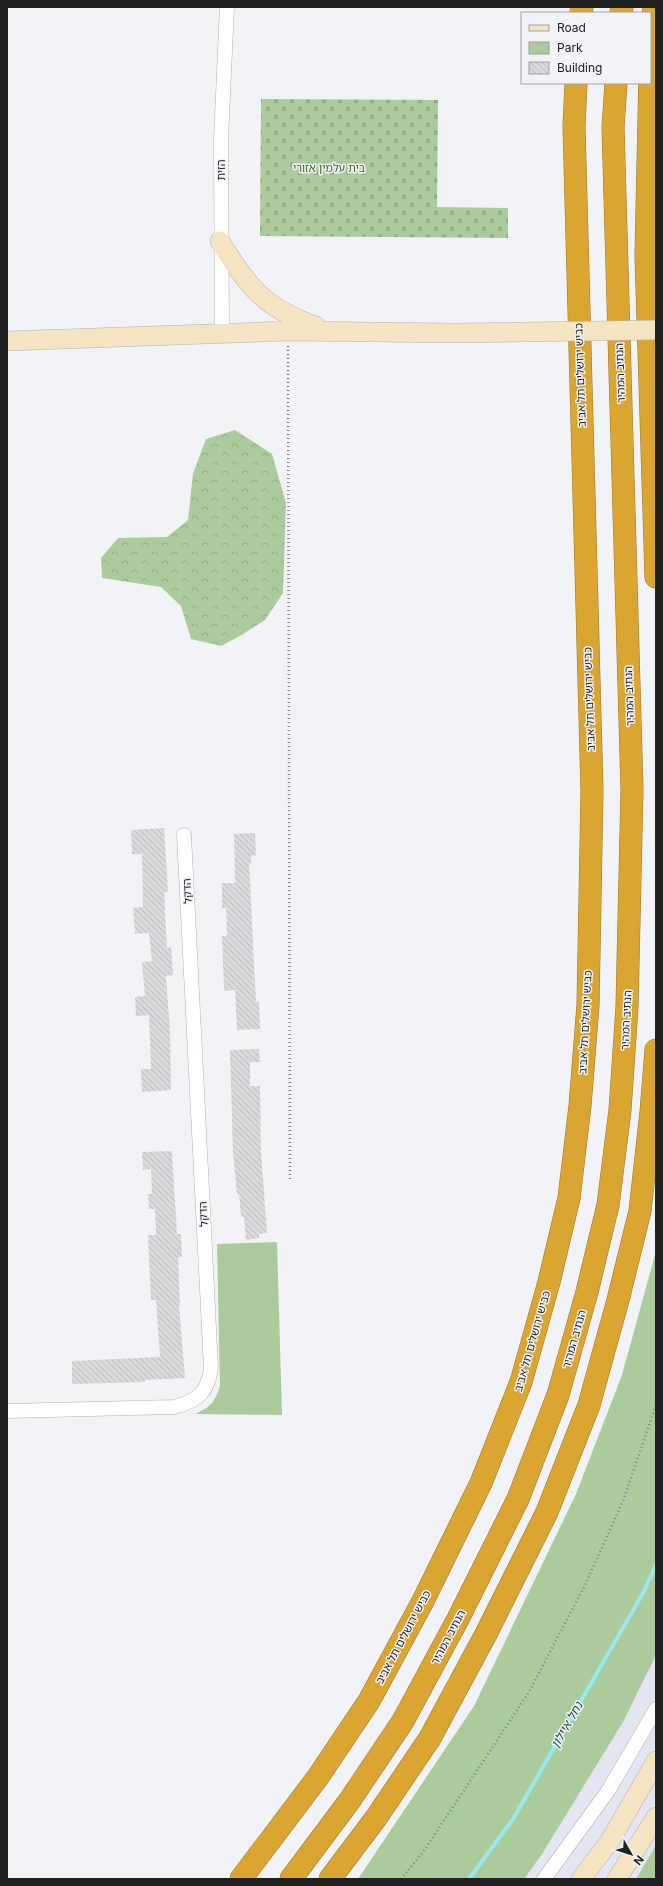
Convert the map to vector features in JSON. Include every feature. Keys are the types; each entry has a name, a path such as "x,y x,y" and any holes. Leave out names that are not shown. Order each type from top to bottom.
{"highway":[{"path":"651,26 654,7"},
{"name":"כביש ירושלים תל אביב","path":"241,1879 318,1777 369,1701 423,1601 481,1483 521,1382 549,1282 569,1198 580,1106 588,1005 592,791 574,126 576,84"},
{"name":"הנתיב המהיר","path":"290,1879 350,1800 402,1721 458,1619 518,1499 558,1395 587,1292 608,1205 620,1110 627,1007 632,790 613,127 616,84"},
{"path":"650,84 646,255 656,577"},
{"path":"330,1879 376,1818 430,1738 486,1634 549,1505 588,1405 618,1300 640,1211 652,1112 656,1050"}],"main road":[{"path":"220,241 249,284 263,298 295,319 335,332"},
{"path":"7,341 288,331 455,333 656,330"},
{"path":"582,1879 610,1841 656,1761"},
{"path":"618,1879 656,1817"}],"street":[{"name":"הזית","path":"222,334 220,241 221,139 227,7"},
{"name":"הדקל","path":"7,1411 174,1407 188,1404 197,1398 204,1390 209,1380 211,1368 184,835"},
{"path":"544,1879 608,1791 656,1709"}],"path":[{"path":"288,331 290,1179"},
{"path":"401,1879 423,1852 529,1692 585,1585 623,1501 656,1405"}],"shaded area":[{"path":"656,1609 656,1879 493,1879"}],"green space":[{"name":"בית עלמין אזורי","path":"261,99 438,100 437,207 508,208 508,238 260,236"},
{"path":"235,430 272,454 286,503 283,593 265,620 221,646 191,639 181,606 161,587 102,578 101,558 118,538 167,537 188,520 193,474 206,439"},
{"path":"277,1242 282,1415 195,1414 211,1404 216,1397 220,1386 217,1244"},
{"path":"656,1251 656,1655 623,1722 542,1854 524,1879 358,1879 474,1706 576,1494 622,1375"},
{"path":"656,1845 656,1879 636,1879"}],"building":[{"path":"164,828 168,892 164,892 167,948 171,947 173,975 166,976 170,1031 171,1090 142,1092 141,1069 151,1069 149,1015 136,1016 135,997 145,996 142,962 152,961 149,933 135,934 133,908 143,907 142,854 132,854 131,830"},
{"path":"255,833 256,855 251,856 251,863 249,863 256,1002 259,1002 260,1029 237,1030 235,990 224,991 222,936 227,936 226,908 222,908 222,883 235,883 234,834"},
{"path":"259,1049 260,1062 250,1062 250,1086 260,1086 261,1152 267,1233 259,1234 259,1238 246,1240 244,1217 241,1217 239,1194 237,1194 233,1154 230,1050"},
{"path":"172,1151 177,1234 181,1234 182,1257 178,1257 179,1306 185,1378 145,1380 145,1382 72,1384 72,1361 160,1357 156,1300 151,1300 148,1235 156,1235 155,1209 149,1209 148,1194 152,1194 151,1169 143,1170 142,1152"}],"waterway":[{"name":"נחל איילון","path":"469,1879 513,1819 643,1593 656,1565"}]}
